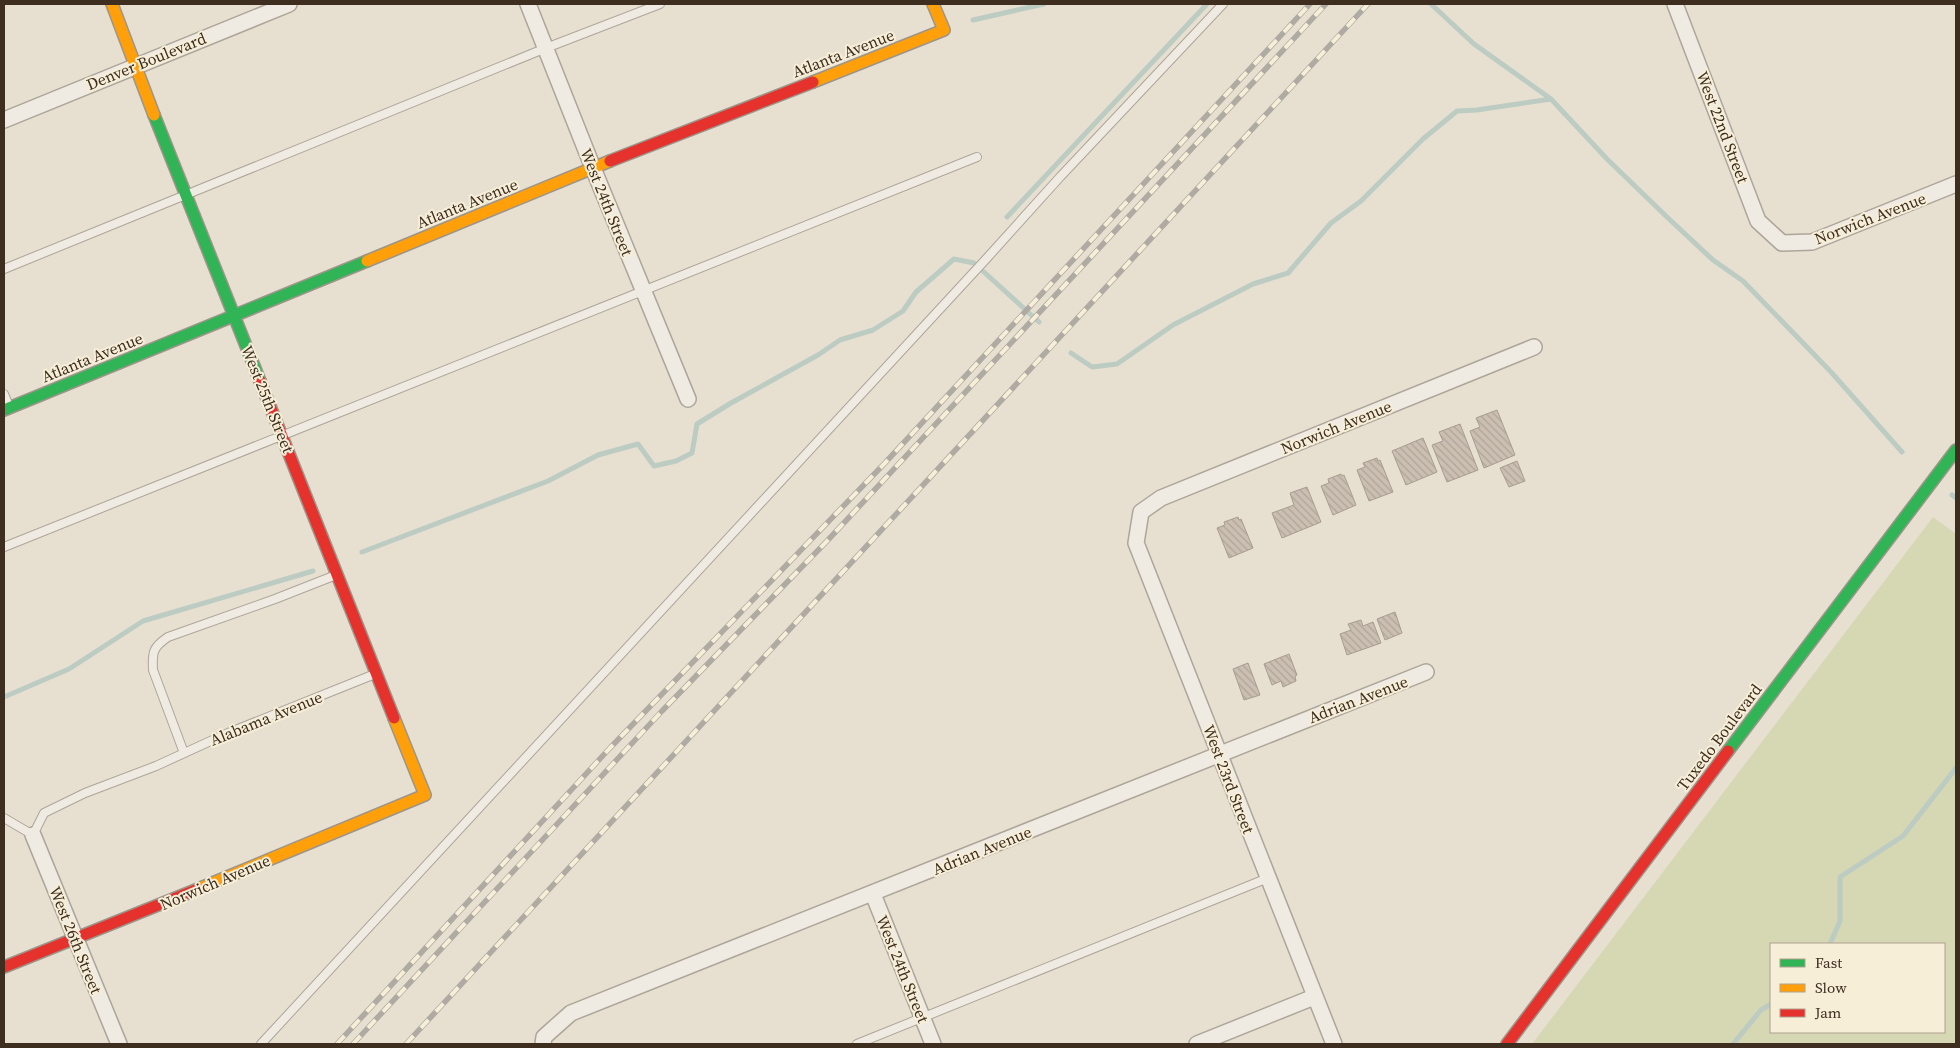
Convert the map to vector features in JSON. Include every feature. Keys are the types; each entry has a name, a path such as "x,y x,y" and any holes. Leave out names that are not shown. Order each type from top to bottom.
{"street":[{"name":"West 25th Street","path":"112,4 134,66 425,794"},
{"name":"Denver Boulevard","path":"4,120 289,4"},
{"name":"West 24th Street","path":"528,4 688,399"},
{"name":"Atlanta Avenue","path":"7,409 593,168 944,30 933,4"},
{"name":"West 22nd Street","path":"1675,4 1758,221 1782,243"},
{"name":"Norwich Avenue","path":"1782,243 1812,242 1956,184"},
{"name":"Norwich Avenue","path":"1141,512 1161,498 1534,347"},
{"name":"Tuxedo Boulevard","path":"1507,1044 1956,450"},
{"name":"West 23rd Street","path":"1141,512 1136,543 1334,1044"},
{"name":"Adrian Avenue","path":"544,1041 571,1013 1426,672"},
{"name":"Norwich Avenue","path":"4,967 77,939 425,794"},
{"name":"West 26th Street","path":"33,835 119,1044"},
{"name":"West 24th Street","path":"873,894 933,1044"},
{"path":"1197,1044 1314,996"}],"lane":[{"path":"4,269 546,48 660,4"},
{"path":"261,1044 964,283 1066,170 1223,4"},
{"path":"4,547 977,157"},
{"path":"4,394 7,409"},
{"path":"184,753 153,670 152,656 157,644 168,637 276,599 338,574"},
{"name":"Alabama Avenue","path":"33,835 44,813 85,793 156,766 228,733 377,673"},
{"path":"4,818 33,835"},
{"path":"857,1044 1268,878"}],"green space":[{"path":"1933,517 1956,534 1956,1044 1532,1044"}],"building":[{"path":"1497,410 1515,455 1484,468 1470,431 1480,427 1476,418"},
{"path":"1460,424 1478,470 1447,482 1432,445 1443,441 1439,432"},
{"path":"1423,438 1437,472 1406,485 1392,451"},
{"path":"1377,458 1378,461 1380,460 1393,492 1369,501 1357,470 1365,467 1363,463"},
{"path":"1517,461 1525,481 1509,487 1500,468"},
{"path":"1341,474 1342,476 1344,475 1356,505 1333,515 1321,486 1329,483 1328,479"},
{"path":"1307,487 1321,522 1282,538 1272,513 1294,505 1290,493"},
{"path":"1238,517 1239,520 1241,519 1253,548 1229,558 1217,528 1225,525 1224,522"},
{"path":"1395,612 1402,633 1385,640 1377,619"},
{"path":"1361,620 1363,626 1373,622 1381,643 1347,655 1340,634 1351,630 1348,624"},
{"path":"1289,654 1297,675 1295,676 1296,681 1283,687 1281,681 1272,685 1264,664"},
{"path":"1248,663 1260,695 1244,700 1233,669"}],"waterway":[{"path":"973,20 1044,4"},
{"path":"1007,217 1207,4"},
{"path":"1431,4 1474,44 1551,99 1607,159 1668,218 1713,260 1743,281 1831,372 1902,452"},
{"path":"1071,353 1092,367 1117,364 1173,325 1253,284 1288,273 1331,223 1361,201 1423,139 1457,111 1477,110 1551,99"},
{"path":"362,552 548,481 598,455 638,444 654,466 676,461 692,453 697,424 818,355 840,340 873,330 903,311 916,292 954,259 974,263 1039,322"},
{"path":"1952,495 1956,498"},
{"path":"4,697 69,669 143,621 313,571"},
{"path":"1830,943 1840,921 1840,877 1903,836 1956,768"},
{"path":"1733,1044 1761,1010 1770,1005"}],"railway":[{"path":"337,1044 609,749 884,464 1310,4"},
{"path":"353,1044 662,711 828,540 1326,4"},
{"path":"406,1044 1368,4"}],"traffic: fast":[{"path":"154,115 260,381"},
{"path":"4,410 367,261"},
{"path":"1728,751 1956,450"}],"traffic: slow":[{"path":"112,4 154,115"},
{"path":"813,82 944,30 933,4"},
{"path":"367,261 610,161"},
{"path":"198,889 425,795 394,718"}],"traffic: jam":[{"path":"610,161 813,82"},
{"path":"260,381 394,718"},
{"path":"1507,1044 1728,751"},
{"path":"4,967 198,889"}]}
